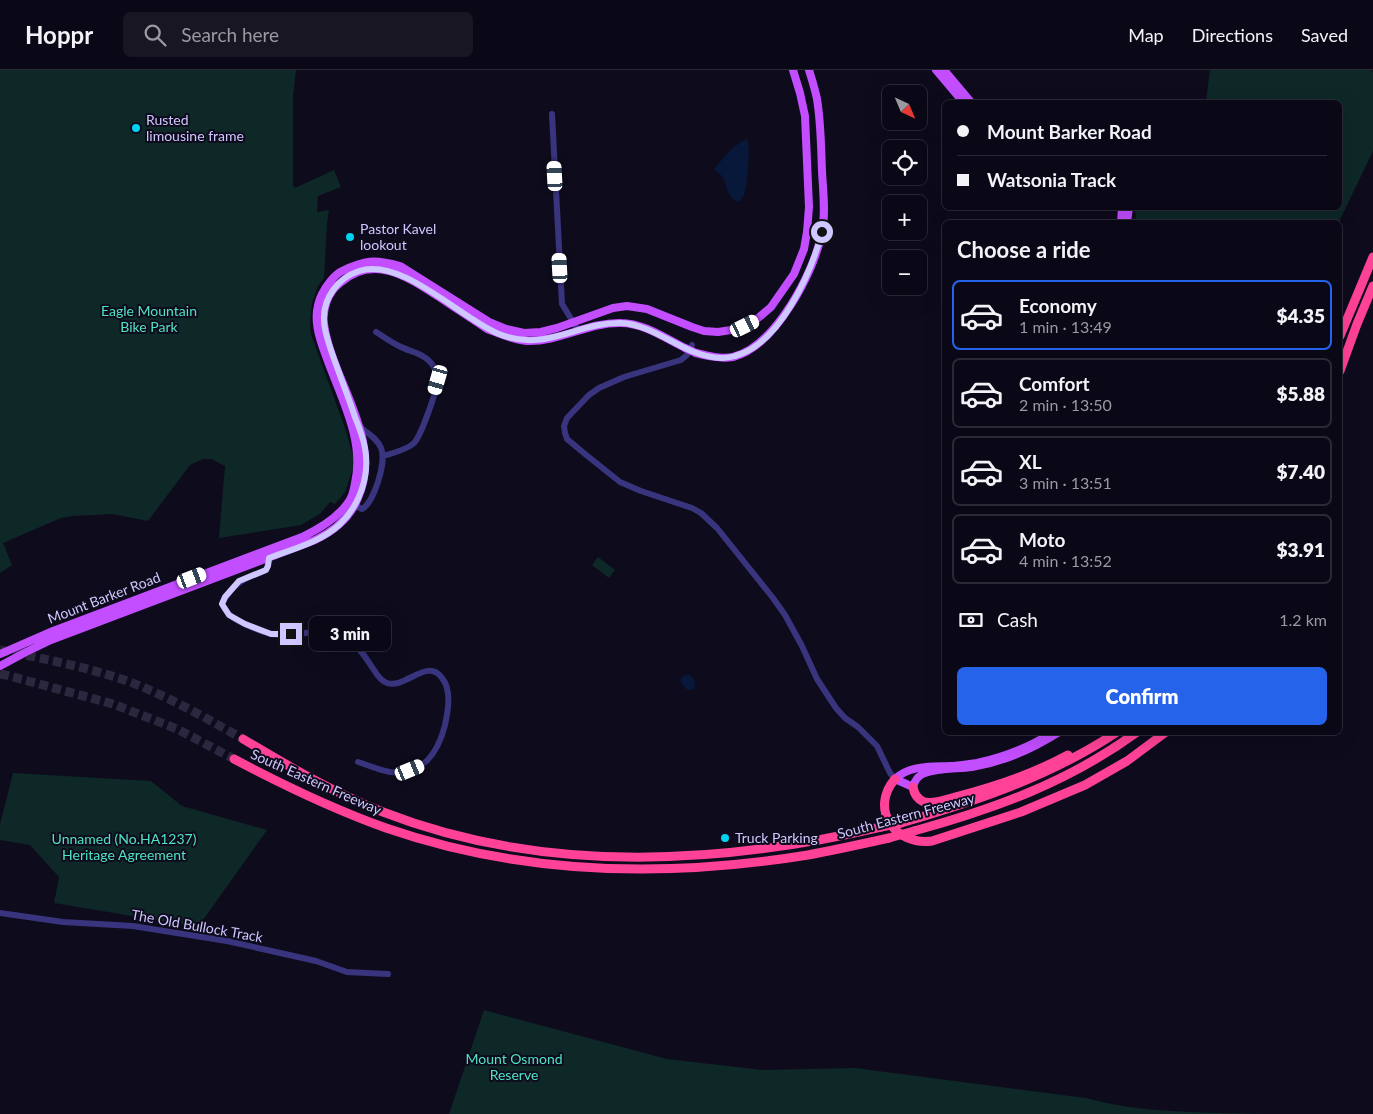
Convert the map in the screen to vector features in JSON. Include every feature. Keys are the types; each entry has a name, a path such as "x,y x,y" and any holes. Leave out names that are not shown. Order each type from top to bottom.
{"highway":[{"path":"1342,331 1373,257"},
{"path":"1342,365 1373,286"},
{"path":"1357,324 1373,294"},
{"path":"913,787 917,798 927,802 937,802 970,793 1006,782 1046,765 1081,748 1101,735"},
{"name":"South Eastern Freeway","path":"243,739 323,785 383,812 446,832 485,842 543,851 608,857 640,857 706,855 764,849 804,843 901,823 963,804 1024,782 1068,761 1112,735"},
{"name":"South Eastern Freeway","path":"234,759 326,804 387,828 435,842 482,854 547,864 613,869 646,869 712,867 809,854 890,838 977,812 1038,790 1096,760 1133,735"},
{"path":"894,778 885,800 886,812 890,823 896,831 908,838 920,841 932,840 1021,812 1085,785 1134,756 1162,735"}],"main road":[{"name":"Mount Barker Road","path":"352,504 358,470 356,444 352,428 319,339 316,322 320,297 324,289 338,273 357,264 369,261 383,261 400,266 489,322 506,329 524,333 541,332 557,328 613,308 627,306 647,309 704,331 718,332 745,326 772,308 794,274 804,249 810,208 805,116 793,70"},
{"name":"Mount Barker Road","path":"1,663 59,637 268,554 324,526 352,504 361,492 366,467 365,449 359,426 330,347 324,321 325,309 331,292 343,280 358,271 382,269 405,277 487,329 517,340 543,340 578,330 621,323 651,331 716,358 735,356 752,349 763,341 793,302 808,273 822,232 824,197 820,118 817,96 808,70"},
{"path":"936,70 961,100"},
{"path":"944,70 969,100"},
{"name":"Mount Barker Road","path":"0,654 52,630 268,554"},
{"path":"894,778 916,768 967,764 994,758 1029,746 1048,735"},
{"path":"894,778 913,787 916,779 926,773 974,767 1002,760 1036,746 1054,735"}],"street":[{"path":"552,114 562,304 578,330"},
{"path":"376,332 394,344 426,358 436,371 438,380 422,429 414,444 383,456"},
{"path":"691,348 681,360 624,377 599,388 589,395 567,418 564,426 565,433 573,445 620,482 648,494 692,508 701,513 717,528 785,615 817,679 836,708 877,746 894,778"},
{"path":"352,504 362,509 366,507 379,480 383,456 380,444 359,426"},
{"path":"268,554 266,570 239,581 225,597 222,604 229,615 245,624 271,634 312,631 342,636 360,649 380,678 389,684 400,682 430,670 439,673 445,681 448,702 447,716 436,750 429,759 420,766 400,772 383,770 358,762"},
{"name":"The Old Bullock Track","path":"0,913 63,922 133,926 227,941 316,961 347,972 388,974"}],"green space":[{"name":"Eagle Mountain Bike Park","path":"0,70 296,70 293,97 293,185 295,188 334,170 341,187 318,196 317,212 329,210 324,278 318,286 312,303 310,321 311,334 345,428 353,456 353,469 345,492 335,504 330,502 320,514 301,525 219,538 225,466 211,459 203,459 190,465 148,521 112,514 61,518 3,543 12,565 0,573"},
{"path":"1210,70 1371,70 1373,72 1373,151 1340,220 1136,220 1135,210 1342,210 1342,100 1206,100"},
{"path":"598,557 615,570 609,578 592,565"},
{"name":"Unnamed (No.HA1237) Heritage Agreement","path":"13,773 151,781 182,806 267,830 198,927 54,903 59,877 30,845 0,840 0,824"},
{"name":"Mount Osmond Reserve","path":"484,1010 667,1059 763,1070 855,1068 1086,1098 1152,1110 1265,1114 449,1114"}],"water":[{"path":"747,139 749,158 747,176 744,195 739,202 729,195 721,175 714,170 733,148"},
{"path":"688,674 695,682 693,689 688,690 680,680"}],"tunnel":[{"path":"0,650 82,668 130,682 173,701 243,739"},
{"path":"0,674 113,704 177,729 234,759"}],"place":[{"name":"Rusted limousine frame","path":"136,128"},
{"name":"Pastor Kavel lookout","path":"350,237"},
{"name":"Truck Parking","path":"725,838"}],"route":[{"path":"291,634 281,635 260,631 229,615 222,604 225,597 239,581 266,570 269,558 315,540 340,524 355,506 361,492 366,467 364,441 338,372 326,334 324,321 328,300 336,285 358,271 382,269 417,283 487,329 517,340 543,340 594,326 621,323 651,331 696,353 716,358 726,358 752,349 772,331 802,286 822,232"}]}
